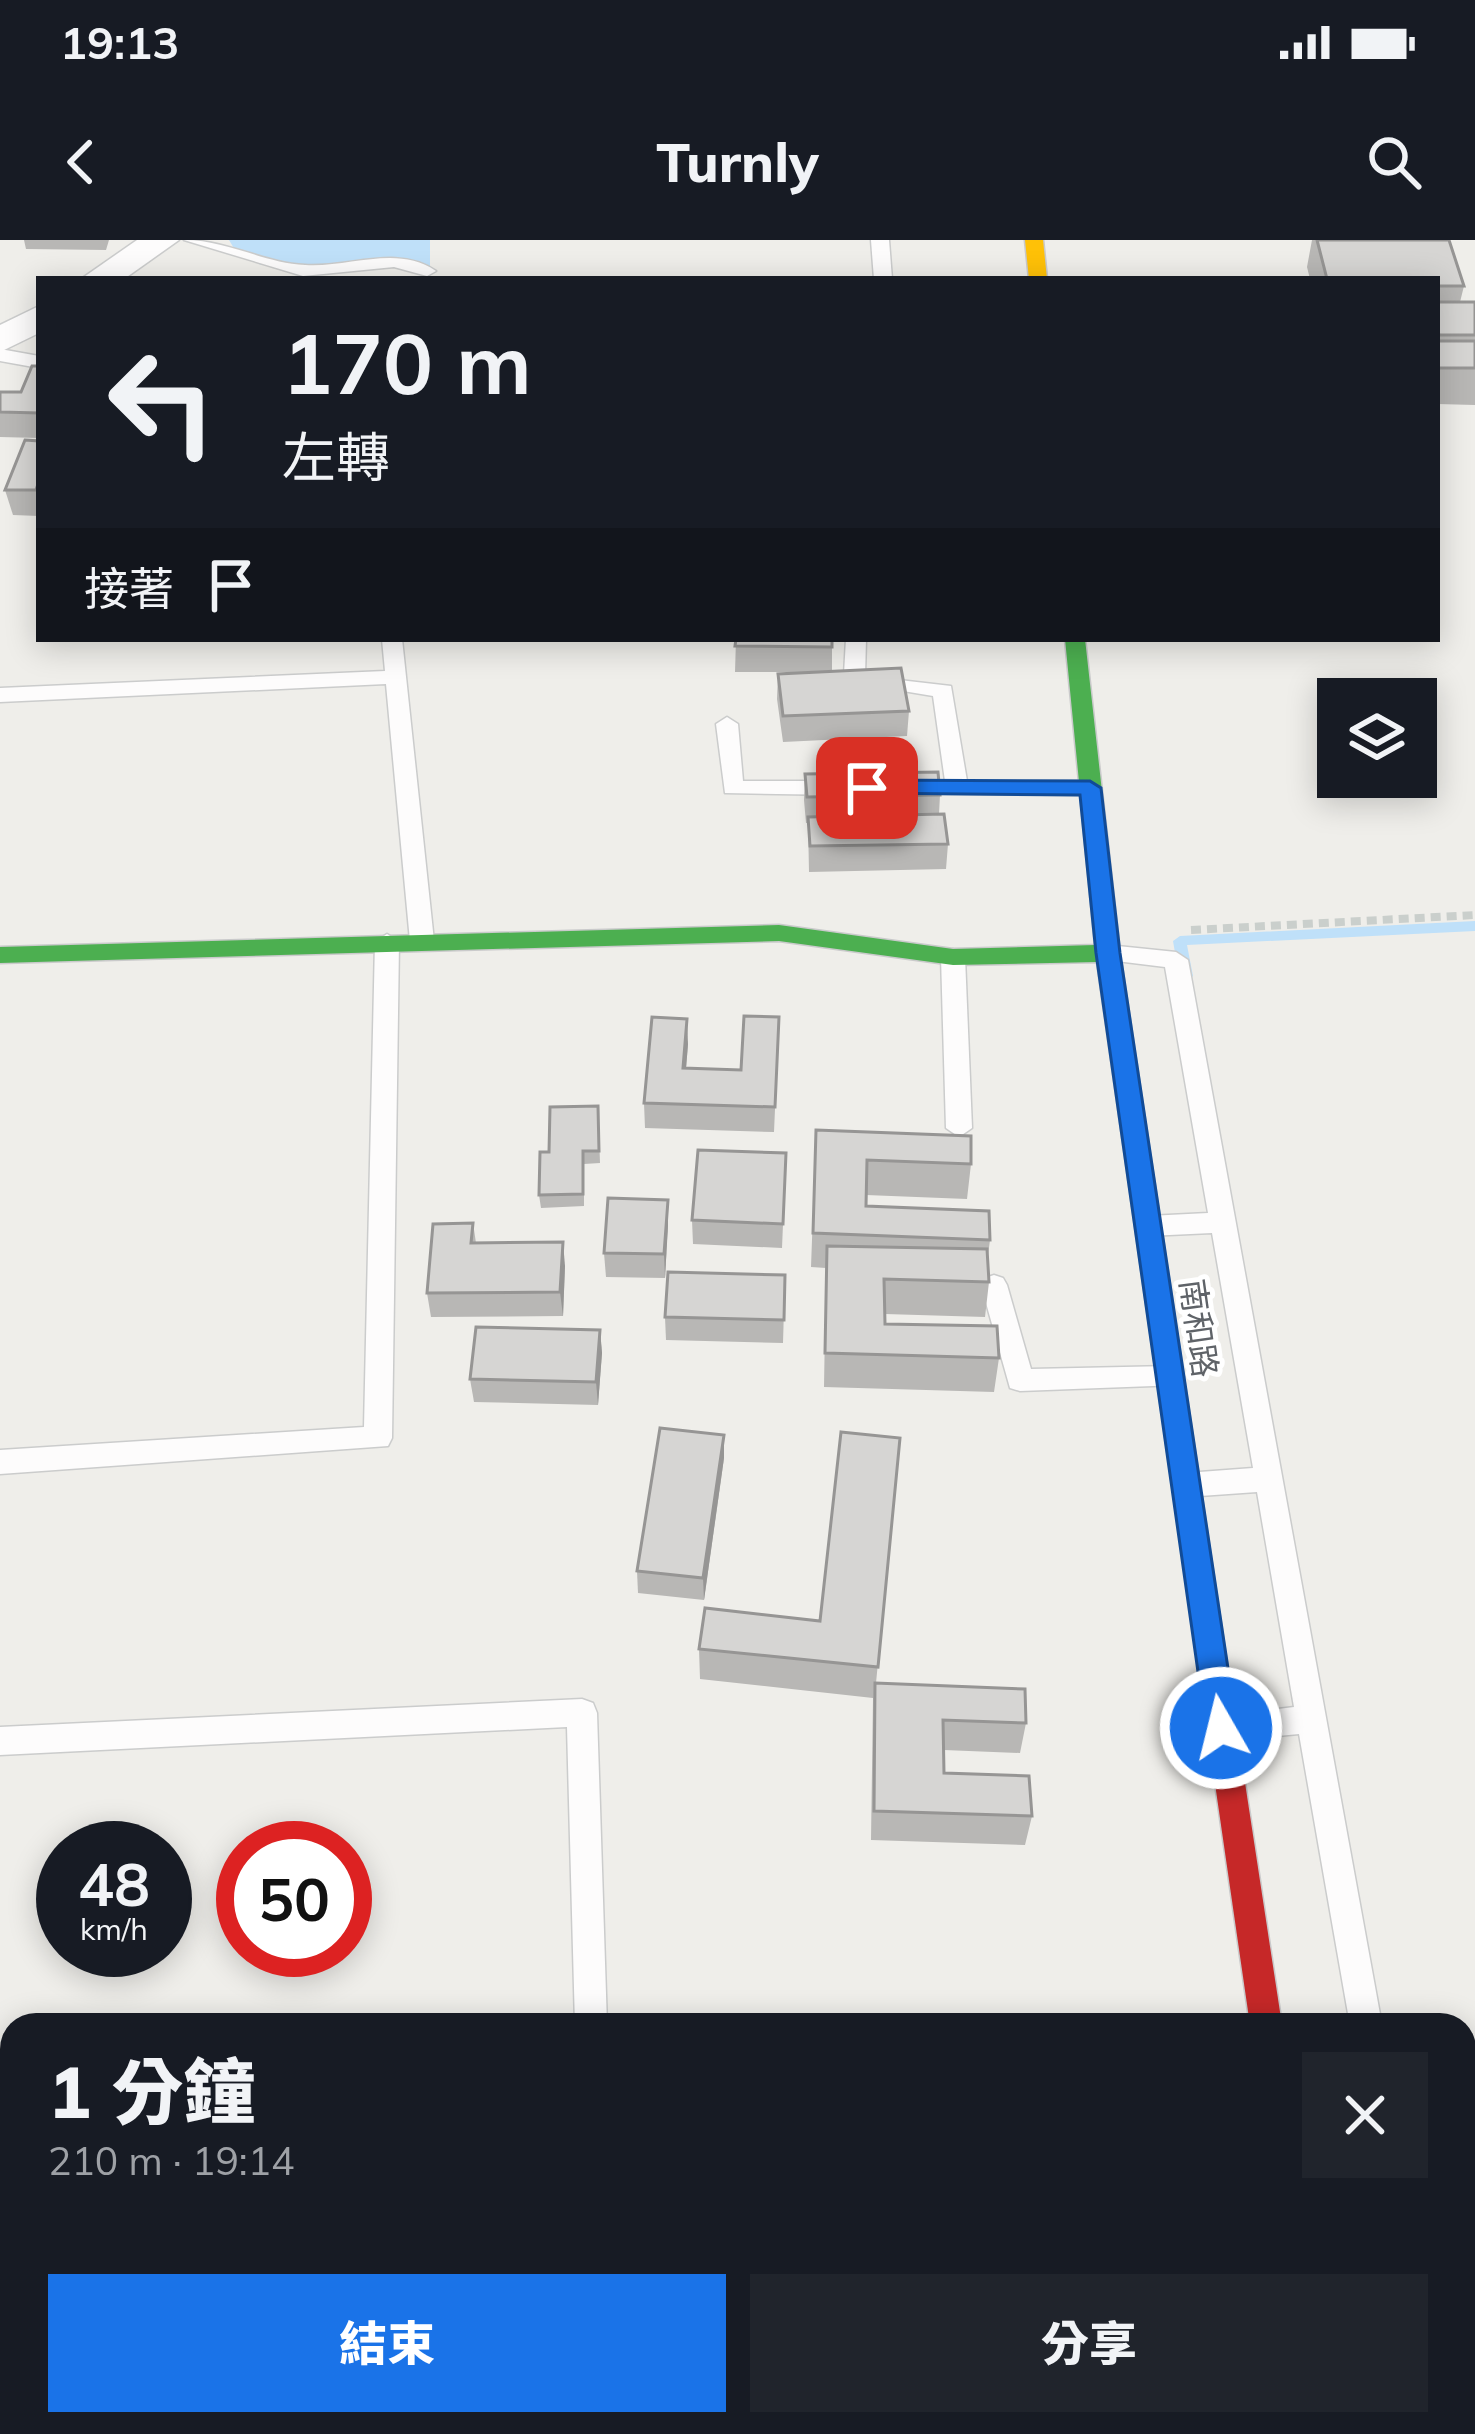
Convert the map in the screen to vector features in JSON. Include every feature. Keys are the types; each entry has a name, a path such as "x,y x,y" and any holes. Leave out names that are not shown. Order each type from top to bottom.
{"main road":[{"path":"1034,240 1038,276"},
{"name":"南和路","path":"1075,642 1108,953 1264,2013"},
{"path":"0,955 779,933 953,957 1108,953"}],"street":[{"path":"104,276 161,240"},
{"path":"0,341 36,318"}],"lane":[{"path":"193,240 302,271 394,262 427,271"},
{"path":"880,240 884,276"},
{"path":"0,355 36,361"},
{"path":"392,642 422,941"},
{"path":"854,679 856,642"},
{"path":"0,695 393,676"},
{"path":"792,689 854,679 943,691 956,788"},
{"path":"727,724 733,788 1090,788"},
{"path":"0,1462 378,1438 388,942"},
{"path":"1108,953 1175,945 1364,2013"},
{"path":"953,957 959,1128"},
{"path":"1148,1226 1223,1222"},
{"path":"994,1285 1020,1380 1170,1377"},
{"path":"1186,1485 1269,1478"},
{"path":"0,1741 581,1714 591,2013"},
{"path":"1221,1728 1311,1719"}],"path":[{"path":"1175,945 1475,915"}],"water":[{"path":"229,240 430,240 430,272 400,264 261,265 235,250"}],"building":[{"path":"1317,240 1449,240 1464,286 1440,286 1440,276 1326,276"},
{"path":"1440,302 1475,302 1475,335 1440,335"},
{"path":"1440,341 1475,341 1475,368 1440,368"},
{"path":"36,366 36,413 0,412 0,392 21,392"},
{"path":"25,440 36,441 36,490 5,490"},
{"path":"736,642 832,642 832,647 735,646"},
{"path":"901,668 909,711 783,716 778,674"},
{"path":"938,772 940,795 807,797 805,774"},
{"path":"944,814 948,844 810,846 808,817"},
{"path":"744,1016 779,1017 775,1107 644,1103 652,1017 687,1019 683,1068 741,1070"},
{"path":"598,1106 599,1151 583,1151 583,1194 539,1195 540,1152 549,1152 550,1107"},
{"path":"816,1130 971,1136 971,1164 867,1160 866,1206 989,1211 990,1240 813,1233"},
{"path":"698,1150 786,1153 783,1224 692,1220"},
{"path":"608,1198 668,1200 664,1254 604,1253"},
{"path":"473,1223 471,1243 563,1242 560,1292 427,1293 433,1224"},
{"path":"827,1246 987,1249 989,1282 884,1279 885,1324 997,1326 999,1358 825,1353"},
{"path":"668,1272 785,1275 784,1320 665,1317"},
{"path":"476,1327 600,1330 596,1382 470,1379"},
{"path":"660,1428 724,1435 703,1578 637,1571"},
{"path":"841,1432 900,1438 878,1667 699,1649 705,1608 820,1621"},
{"path":"875,1683 1025,1689 1026,1723 943,1720 944,1773 1029,1776 1032,1816 874,1811"}],"waterway":[{"path":"1186,976 1180,941 1475,926"}],"traffic: fast":[{"path":"1075,642 1108,953 1145,1206"},
{"path":"0,955 779,933 953,957 1108,953"}],"traffic: slow":[{"path":"1034,240 1038,276"},
{"path":"1145,1206 1227,1763"}],"traffic: jam":[{"path":"1227,1763 1264,2013"}],"route":[{"path":"867,788 1090,788 1108,953 1221,1728"}]}
